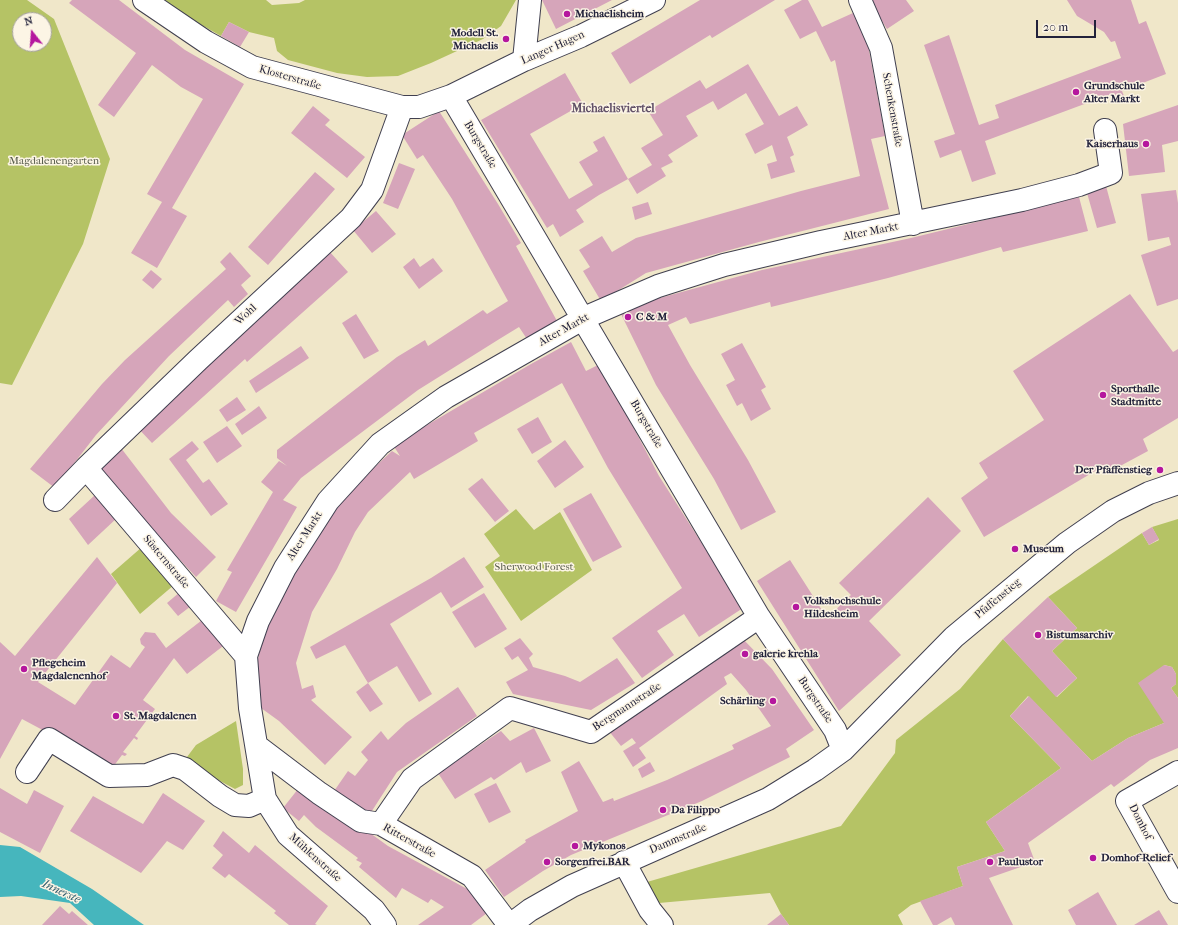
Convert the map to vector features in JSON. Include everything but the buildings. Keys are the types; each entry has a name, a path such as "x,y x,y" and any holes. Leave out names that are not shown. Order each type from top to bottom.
{"street":[{"name":"Klosterstraße","path":"144,0 206,42 252,67 402,107 419,107 451,96"},
{"path":"524,60 530,0"},
{"name":"Langer Hagen","path":"451,96 524,60 582,36 654,0"},
{"name":"Schenkenstraße","path":"860,0 881,48 913,224"},
{"name":"Burgstraße","path":"451,96 584,318 759,617 835,730 843,750"},
{"name":"Wohl","path":"55,500 86,468 351,218 372,190 402,107"},
{"name":"Alter Markt","path":"265,799 250,708 246,656 258,621 285,568 328,501 380,444 446,397 584,318 658,286 724,265 821,242 1022,200 1079,185 1111,173 1105,130"},
{"name":"Süsternstraße","path":"86,468 246,656"},
{"name":"Pfaffenstieg","path":"843,750 954,637 1067,543 1113,511 1149,493 1178,483"},
{"name":"Bergmannstraße","path":"381,824 412,779 510,708 591,732 759,617"},
{"path":"27,772 49,739 109,776 147,775 174,765 185,769 220,796 235,805 249,806 265,799"},
{"name":"Ritterstraße","path":"257,746 319,793 361,821 381,824 472,876 510,925"},
{"name":"Dammstraße","path":"510,925 530,910 572,886 768,799 803,778 843,750"},
{"name":"Domhof","path":"1178,772 1127,801 1178,892"},
{"name":"Mühlenstraße","path":"265,799 288,835 374,910 384,925"},
{"path":"624,862 650,910 662,925"}],"green space":[{"name":"Magdalenengarten","path":"0,0 27,0 44,12 12,12 12,52 52,52 52,18 54,19 110,159 83,244 12,385 0,383"},
{"path":"164,0 266,0 272,5 299,3 305,0 516,0 501,26 483,39 431,63 398,76 367,77 337,73 288,60 277,51 274,38 249,32 229,22 221,36 186,16"},
{"name":"Sherwood Forest","path":"516,509 534,530 560,512 592,570 521,621 485,567 500,556 484,534"},
{"path":"1178,519 1178,698 1171,688 1176,684 1176,674 1172,667 1164,665 1164,723 1128,738 1092,761 1028,696 1010,716 1061,768 986,822 1005,851 957,867 963,886 911,905 898,915 903,925 789,925 781,914 770,893 659,903 647,882 841,826 895,753 896,740 960,689 1003,639 1057,697 1077,678 1052,651 1077,628 1048,597 1142,533 1149,545 1159,540 1152,527"},
{"path":"142,547 174,585 140,614 111,574"},
{"path":"236,721 243,769 243,785 235,789 207,774 187,757 196,745"}],"water":[{"name":"Innerste","path":"0,845 20,847 92,889 144,925 94,925 70,903 21,896 0,897"}],"place":[{"name":"Michaelisheim","path":"567,14"},
{"name":"Modell St. Michaelis","path":"506,39"},
{"name":"Grundschule Alter Markt","path":"1076,92"},
{"name":"Kaiserhaus","path":"1146,144"},
{"name":"C & M","path":"628,317"},
{"name":"Sporthalle Stadtmitte","path":"1103,395"},
{"name":"Der Pfaffenstieg","path":"1160,470"},
{"name":"Museum","path":"1015,549"},
{"name":"Volkshochschule Hildesheim","path":"796,607"},
{"name":"Bistumsarchiv","path":"1038,635"},
{"name":"galerie krehla","path":"745,654"},
{"name":"Pflegeheim Magdalenenhof","path":"24,669"},
{"name":"Schärling","path":"773,701"},
{"name":"St. Magdalenen","path":"116,716"},
{"name":"Da Filippo","path":"663,810"},
{"name":"Mykonos","path":"575,846"},
{"name":"Domhof-Relief","path":"1093,858"},
{"name":"Sorgenfrei.BAR","path":"547,862"},
{"name":"Paulustor","path":"990,862"}],"district":[{"name":"Michaelisviertel","path":"613,109"}]}
